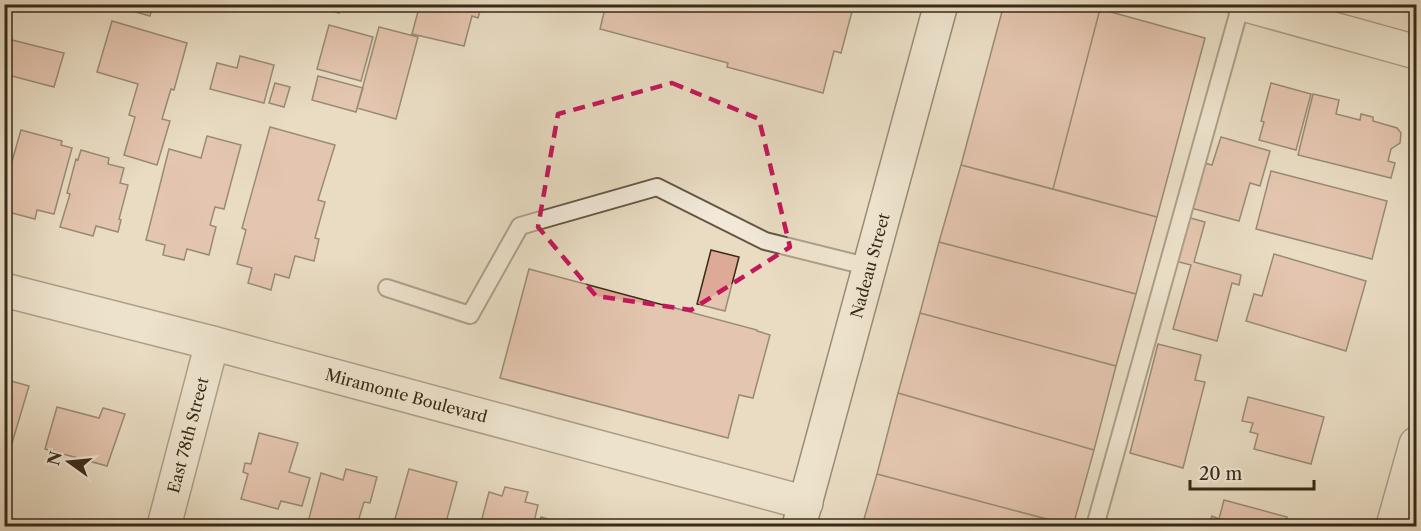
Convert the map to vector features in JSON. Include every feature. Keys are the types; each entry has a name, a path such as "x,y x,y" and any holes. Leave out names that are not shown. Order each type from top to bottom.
{"street":[{"name":"Nadeau Street","path":"802,515 941,4"},
{"path":"1242,4 1416,52"},
{"name":"Miramonte Boulevard","path":"4,290 212,343 802,515"},
{"name":"East 78th Street","path":"164,526 212,343"},
{"path":"1393,526 1416,444"}],"lane":[{"path":"1095,526 1242,4"},
{"path":"387,288 470,315 520,226 657,187 765,241 870,267"}],"highlighted area":[{"path":"672,83 759,119 790,247 691,310 596,296 538,227 558,114"}],"building":[{"path":"119,4 153,4 150,16 118,7"},
{"path":"306,4 341,4 339,13"},
{"path":"420,4 482,4 478,18 472,16 464,46 412,34"},
{"path":"606,4 854,4 841,53 834,51 823,93 727,67 728,63 600,29"},
{"path":"1004,4 1084,4 1100,9 1053,189 961,165"},
{"path":"1100,9 1205,38 1157,217 1053,189"},
{"path":"112,21 187,43 174,90 171,89 162,119 170,121 157,165 124,155 135,117 129,115 138,84 97,72"},
{"path":"329,25 373,37 361,81 317,69"},
{"path":"379,27 418,37 396,119 357,108"},
{"path":"4,38 64,53 54,87 4,74"},
{"path":"240,56 274,65 264,103 210,89 217,63 237,68"},
{"path":"318,76 363,88 356,112 312,100"},
{"path":"275,83 290,87 284,107 269,103"},
{"path":"1271,83 1311,94 1296,150 1259,140 1264,122 1261,121"},
{"path":"1313,94 1339,100 1336,114 1360,120 1361,114 1373,117 1373,121 1397,128 1401,133 1400,143 1391,149 1388,161 1395,163 1391,178 1298,155"},
{"path":"270,127 335,145 318,200 325,202 315,238 319,239 314,261 295,256 289,278 275,274 271,290 248,283 252,268 237,264 246,230 242,228"},
{"path":"21,130 62,141 61,145 72,148 54,214 37,210 35,219 8,212 11,203 4,202 4,189"},
{"path":"207,136 241,145 224,209 215,207 210,225 216,227 209,255 187,249 184,260 163,255 165,245 146,240 169,149 201,158"},
{"path":"1221,137 1270,151 1260,186 1250,183 1239,221 1191,208 1204,163 1212,165"},
{"path":"81,150 109,158 108,164 124,168 120,183 128,185 118,232 96,226 93,236 60,227 70,194 67,193 76,159 78,160"},
{"path":"961,165 1157,217 1136,294 939,242"},
{"path":"1271,171 1387,201 1372,259 1256,229"},
{"path":"1187,217 1205,222 1194,262 1241,275 1239,285 1232,283 1217,341 1173,329 1191,265 1175,261"},
{"path":"939,242 1136,294 1116,366 920,313"},
{"path":"711,250 739,257 725,311 697,304"},
{"path":"1274,254 1366,281 1346,351 1246,321 1254,294 1262,296"},
{"path":"529,269 770,335 753,398 739,395 728,438 500,378"},
{"path":"920,313 1116,366 1094,450 898,393"},
{"path":"1158,344 1201,355 1195,380 1205,382 1183,468 1130,453"},
{"path":"4,379 29,386 4,470"},
{"path":"898,393 1094,450 1073,526 877,474"},
{"path":"1248,397 1324,417 1311,464 1254,449 1258,434 1250,432 1253,423 1242,421"},
{"path":"57,407 99,418 103,408 125,414 107,466 45,449"},
{"path":"259,433 298,443 289,472 310,478 302,506 281,501 278,509 241,499 248,474 243,472 245,463 251,464"},
{"path":"346,469 377,477 370,503 364,502 357,525 362,526 307,526 321,473 343,480"},
{"path":"409,469 457,482 445,526 393,526"},
{"path":"877,474 1073,526 862,526"},
{"path":"505,487 528,492 525,502 538,505 533,526 480,526 489,492 502,496"},
{"path":"1224,500 1287,517 1285,526 1209,526 1212,516 1219,519"},
{"path":"541,517 561,523 560,526 539,526"}]}
